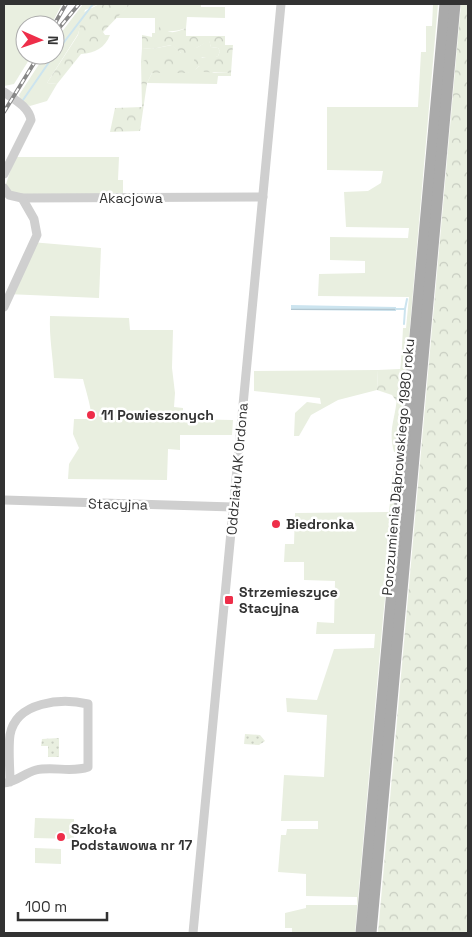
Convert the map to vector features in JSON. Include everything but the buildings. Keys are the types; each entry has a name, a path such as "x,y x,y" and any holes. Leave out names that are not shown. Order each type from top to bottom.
{"main road":[{"name":"Porozumienia Dąbrowskiego 1980 roku","path":"361,933 445,4"},
{"name":"Porozumienia Dąbrowskiego 1980 roku","path":"371,933 455,4"}],"street":[{"name":"Oddziału AK Ordona","path":"193,933 281,4"},
{"path":"4,92 30,113 30,123 4,174"},
{"name":"Akacjowa","path":"4,188 9,195 22,198 263,197"},
{"path":"4,307 35,242 36,225 22,198"},
{"name":"Stacyjna","path":"4,500 233,506"},
{"path":"46,703 89,705 88,767 39,769 7,782 10,735 19,718 30,709 46,703"}],"green space":[{"path":"4,4 62,4 56,15 15,15 15,65 26,65 14,84 4,86"},
{"path":"83,4 99,4 85,10 78,34 65,55 65,28"},
{"path":"99,4 130,4 103,32 105,35 110,35 102,46 95,51 81,54 57,84 47,83 59,65 65,65 65,55 78,35 80,26 77,24 78,20 85,11"},
{"path":"130,4 201,4 201,7 225,7 225,18 187,17 186,28 155,33 155,18 115,18"},
{"path":"433,4 438,4 399,452 394,452 392,431 399,381 403,328 406,328 409,297 318,296 319,274 365,273 365,261 330,260 330,237 408,238 409,228 346,227 344,192 368,191 381,183 383,171 327,170 327,107 418,107 421,52 426,52 426,26 432,26"},
{"path":"461,4 468,4 468,933 378,933"},
{"path":"161,25 169,32 186,28 186,36 225,36 225,45 233,45 231,73 204,72 199,66 195,70 194,59 218,56 220,51 218,48 211,47 209,41 187,53 181,53 171,45 152,49 142,48 142,35 152,37 152,33 155,33"},
{"path":"209,40 211,47 218,48 220,51 218,56 211,59 202,57 195,70 199,66 214,73 231,73 231,76 218,76 217,84 147,83 152,73 189,73 173,59 161,57 141,62 142,48 152,49 172,45 181,53 198,47"},
{"path":"155,55 172,58 187,64 189,73 152,73 147,83 140,131 110,132 115,108 142,107 141,62"},
{"path":"38,65 58,65 47,83 57,84 47,101 30,106 21,101 19,95"},
{"path":"15,157 119,157 118,180 123,180 123,196 24,196 10,191 6,184"},
{"path":"31,242 101,248 99,298 7,294"},
{"path":"50,316 129,318 130,330 173,330 174,407 183,408 183,419 233,420 232,435 180,435 180,450 168,449 167,480 68,479 69,464 79,448 73,434 74,419 91,419 91,411 83,379 54,378"},
{"path":"400,369 397,402 392,395 377,390 378,370"},
{"path":"378,370 377,390 338,400 311,415 299,436 294,436 295,413 307,402 321,404 320,398 254,391 254,371"},
{"path":"394,463 399,463 355,933 292,933 292,928 285,928 285,913 306,908 306,905 357,905 357,897 306,896 306,874 278,872 281,835 286,835 287,829 318,829 318,821 281,821 284,775 324,777 327,715 287,712 286,698 317,700 334,649 374,648 375,634 316,634 317,622 334,623 335,581 304,580 304,562 284,562 285,544 294,544 295,513 389,512"},
{"path":"245,734 260,735 265,741 259,745 244,744"},
{"path":"59,738 59,757 48,757 48,746 41,746 42,739"},
{"path":"35,818 74,819 74,839 34,838"},
{"path":"35,848 61,849 61,864 35,863"}],"water":[{"path":"291,305 396,307 396,311 291,310"}],"waterway":[{"path":"65,41 93,4"},
{"path":"23,100 47,65"},
{"path":"396,309 405,309 407,299"},
{"path":"404,324 405,309"}],"railway":[{"path":"60,15 66,4"},
{"path":"65,21 79,4"},
{"path":"4,112 33,65"}],"place":[{"name":"11 Powieszonych","path":"91,415"},
{"name":"Biedronka","path":"276,524"},
{"name":"Strzemieszyce Stacyjna","path":"229,600"},
{"name":"Szkoła Podstawowa nr 17","path":"61,837"}]}
